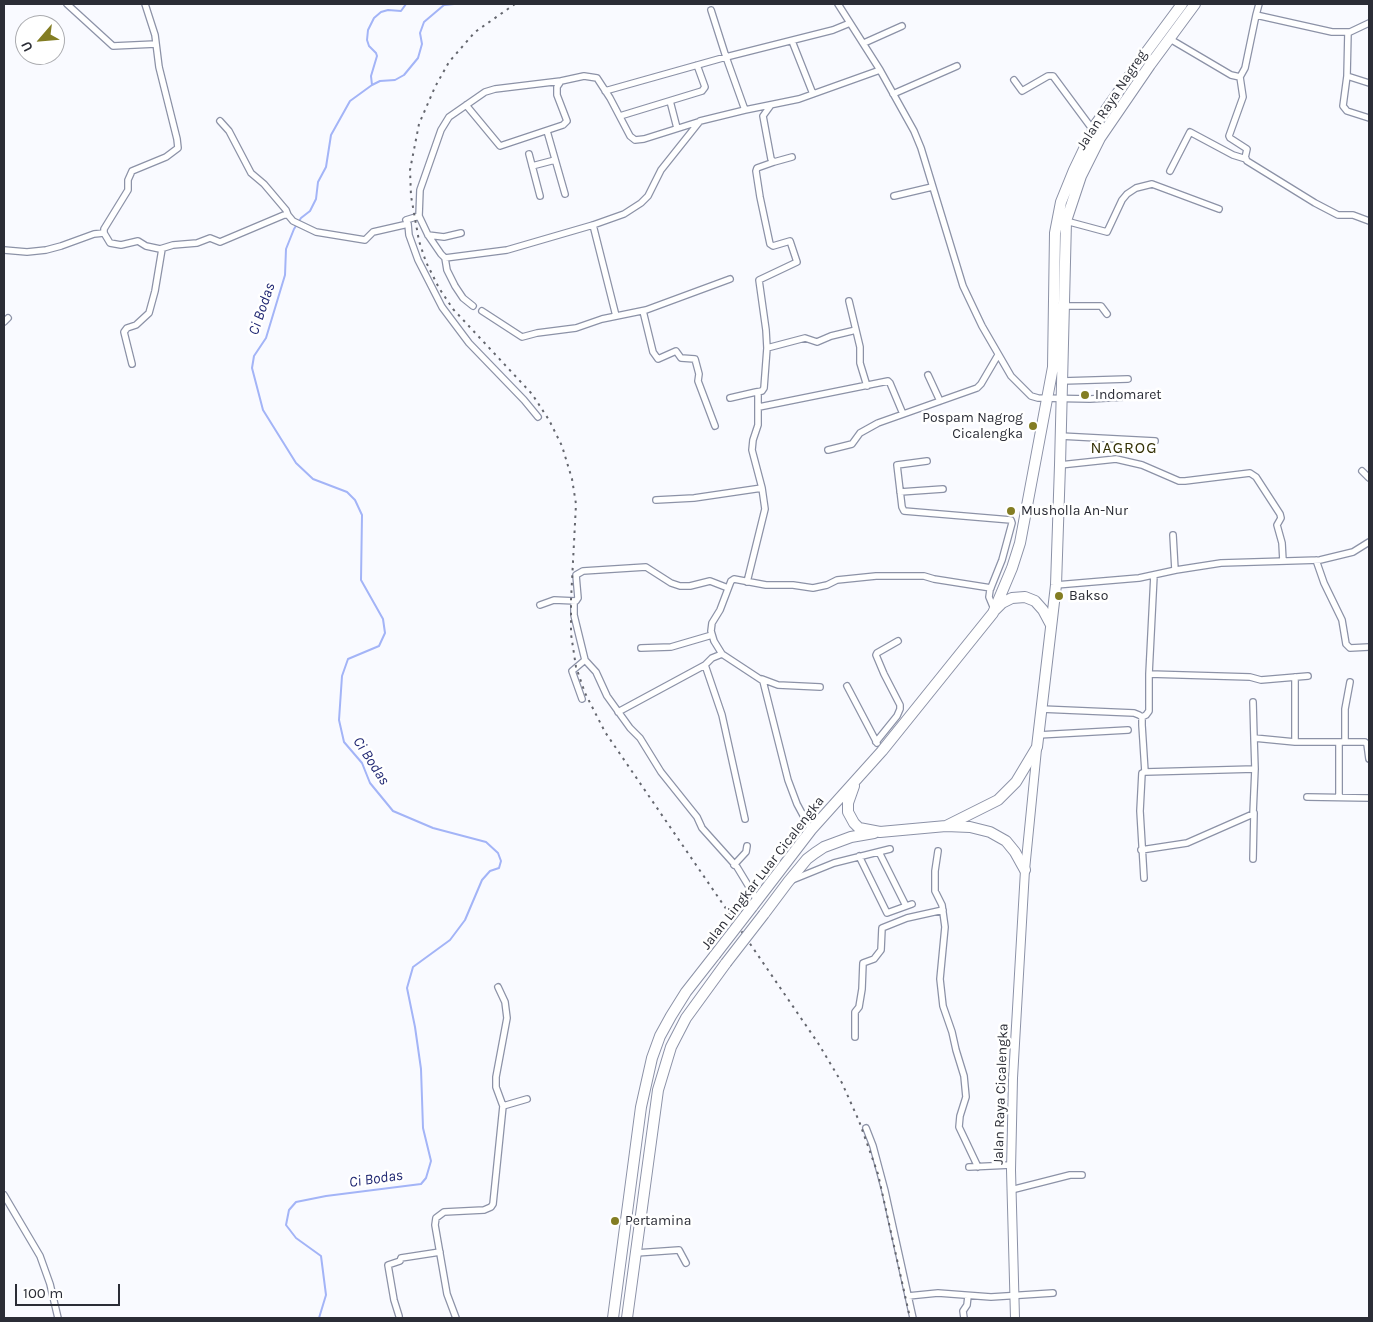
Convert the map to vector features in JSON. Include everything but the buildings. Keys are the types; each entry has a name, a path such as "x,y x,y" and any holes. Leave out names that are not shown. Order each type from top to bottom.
{"highway":[{"name":"Jalan Raya Nagreg","path":"1047,398 1053,367 1055,233 1061,202 1093,130 1142,58 1182,4"},
{"name":"Jalan Raya Nagreg","path":"1037,747 1056,585 1066,221 1081,176 1100,138 1150,65 1196,4"},
{"name":"Jalan Lingkar Luar Cicalengka","path":"613,1318 641,1107 652,1058 660,1036 686,992 811,830 856,780 879,747 994,611 1020,543 1047,398"},
{"path":"994,611 1002,603 1012,598 1025,597 1035,601 1043,610 1051,625"},
{"path":"946,826 970,816 998,800 1016,782 1037,747"},
{"path":"856,780 848,803 848,812 859,828 880,832"},
{"name":"Jalan Lingkar Luar Cicalengka","path":"627,1318 658,1090 671,1047 686,1018 807,859 824,847 851,837 880,832 946,826"},
{"path":"946,826 970,827 997,836 1015,852 1025,870"}],"main road":[{"name":"Jalan Raya Cicalengka","path":"1015,1318 1011,1165 1017,990 1025,870 1037,747"}],"street":[{"path":"68,4 113,46 156,44"},
{"path":"144,4 156,44 159,67 178,139 178,148 166,157 132,171 128,180 128,190 104,229 107,241 121,245 138,241 151,248 162,249 173,245 197,243 210,238 220,242 288,215"},
{"path":"838,4 864,43 914,131 924,157 963,286 998,355 1011,376 1031,396 1061,399 1141,396"},
{"path":"1246,159 1247,149 1229,136 1242,97 1243,87 1240,77 1245,68 1259,4"},
{"path":"711,10 745,110"},
{"path":"1256,15 1332,32 1348,32 1369,23"},
{"path":"605,91 726,57 833,30 850,23"},
{"path":"864,43 902,26"},
{"path":"1348,32 1347,76 1343,106 1344,109 1369,118"},
{"path":"1170,39 1231,75 1240,77"},
{"path":"792,41 813,94"},
{"path":"620,116 705,89 697,65"},
{"path":"893,94 957,66"},
{"path":"473,306 463,298 455,286 447,270 444,258 428,235 419,216 420,190 441,130 449,117 485,92 584,76 596,77 630,136 638,141 700,121 794,101 880,70"},
{"path":"1014,80 1022,91 1048,76 1053,76 1093,130"},
{"path":"1347,76 1369,83"},
{"path":"466,104 500,146 547,131 563,125 567,121 557,95 557,87 561,81"},
{"path":"670,101 677,128"},
{"path":"770,105 763,116 770,159 774,162"},
{"path":"220,121 229,131 251,173 264,184 288,215 301,225 316,232 366,240 373,232 408,224"},
{"path":"444,258 507,250 624,214 648,196 661,170 700,121"},
{"path":"547,131 565,194"},
{"path":"1170,171 1190,132 1233,155 1246,159 1315,203 1338,215 1353,215 1369,221"},
{"path":"529,154 540,196"},
{"path":"730,398 762,391 764,388 767,348 766,330 758,280 797,262 790,241 773,246 770,244 756,171 758,168 792,157"},
{"path":"532,166 555,160"},
{"path":"1066,221 1107,232 1122,200 1127,194 1141,186 1152,184 1219,209"},
{"path":"894,196 932,187"},
{"path":"419,216 406,220 409,235 418,260 442,307 469,343 538,417"},
{"path":"593,225 616,316"},
{"path":"4,250 28,252 46,250 94,234 104,233"},
{"path":"428,235 444,237 462,233"},
{"path":"132,364 124,332 125,329 136,324 148,314 155,291 162,249"},
{"path":"482,311 522,337 545,331 578,327 598,320 642,311 730,279"},
{"path":"849,301 860,347 860,363 867,386"},
{"path":"1064,306 1101,306 1107,314"},
{"path":"642,311 653,352 658,359 676,352 681,358 695,359 698,381 715,426"},
{"path":"767,348 805,338 818,342 856,330"},
{"path":"828,450 852,444 857,436 868,428 977,388 998,355"},
{"path":"928,375 940,401"},
{"path":"1062,380 1098,381 1128,379"},
{"path":"759,407 889,382 903,414"},
{"path":"747,582 765,509 762,488 752,450 758,425 759,407 758,394 756,392"},
{"path":"1060,436 1155,442"},
{"path":"1060,465 1116,459 1142,465 1179,481 1250,473 1256,476 1280,514 1281,518 1277,525 1282,543 1283,561"},
{"path":"927,461 897,465 902,507 906,511 1011,520 1012,523 1002,560 989,597 994,611"},
{"path":"1362,471 1369,478"},
{"path":"656,500 694,498 762,488"},
{"path":"900,492 943,489"},
{"path":"1173,535 1174,570"},
{"path":"1056,585 1139,578 1174,570 1222,563 1316,560 1353,552 1369,542"},
{"path":"1316,560 1324,584 1342,620 1346,644 1350,648 1369,647"},
{"path":"728,588 710,581 690,586 680,586 671,583 646,567 583,571 576,575 578,598 574,602 574,615 585,660 596,672 601,686 618,712 640,738 661,772 698,817 702,828 734,865 755,903"},
{"path":"1142,717 1149,711 1154,574"},
{"path":"820,687 778,684 760,678 746,671 722,654 716,646 712,635 712,623 720,610 732,580 813,588 827,585 837,580 876,576 925,576 991,588"},
{"path":"540,605 554,600 574,602"},
{"path":"642,648 671,647 712,635"},
{"path":"879,747 897,716 900,705 876,655 898,641"},
{"path":"618,712 722,654"},
{"path":"582,699 572,670 585,660"},
{"path":"705,665 722,715 745,819"},
{"path":"1149,674 1250,677 1261,680 1308,676"},
{"path":"1295,677 1295,742"},
{"path":"760,678 765,685 788,780 796,804 811,830"},
{"path":"1338,797 1345,709 1350,682"},
{"path":"847,686 879,747"},
{"path":"1253,702 1255,769 1253,859"},
{"path":"1041,709 1134,713 1142,717"},
{"path":"1142,717 1145,772 1142,774 1141,783 1141,850 1144,878"},
{"path":"1038,735 1128,730"},
{"path":"1254,738 1295,742 1366,742 1369,758"},
{"path":"1145,772 1255,769"},
{"path":"1307,798 1369,798"},
{"path":"1141,850 1186,843 1254,813"},
{"path":"734,865 746,852 747,846"},
{"path":"788,882 834,863 890,849"},
{"path":"938,850 935,871 936,891 945,928 940,979 943,1006 964,1076 966,1094 959,1127 978,1168"},
{"path":"859,856 887,913 909,905 878,852"},
{"path":"855,1037 855,1012 860,1007 863,963 874,959 881,950 882,928 907,918 942,910"},
{"path":"456,1318 447,1294 435,1225 438,1215 444,1212 484,1210 493,1204 503,1106 495,1082 507,1018 507,1011 498,987"},
{"path":"503,1106 527,1099"},
{"path":"866,1128 873,1146 885,1191 913,1318"},
{"path":"969,1167 1011,1165"},
{"path":"1011,1190 1063,1177 1082,1175"},
{"path":"4,1195 40,1256 50,1284 58,1318"},
{"path":"636,1253 679,1250 686,1263"},
{"path":"399,1316 394,1300 388,1264 400,1261 401,1258 440,1252"},
{"path":"908,1296 938,1293 968,1296 1053,1294"},
{"path":"964,1318 963,1311 969,1302 968,1296"}],"waterway":[{"path":"372,85 371,76 377,56 369,46 367,40 368,30 374,18 381,12 388,10 401,11 406,4"},
{"name":"Ci Bodas","path":"319,1318 326,1295 321,1256 296,1238 286,1225 289,1210 296,1202 326,1196 421,1184 426,1178 431,1161 423,1128 421,1069 407,988 413,967 450,940 465,920 482,880 490,871 499,868 501,861 498,853 486,842 433,828 393,811 370,783 362,763 344,742 339,720 342,676 348,659 379,646 385,633 383,619 361,580 362,515 355,500 347,492 313,479 296,463 263,410 252,368 254,356 266,338 285,275 286,249 294,229 301,218 310,211 316,199 318,182 326,167 331,135 350,101 380,81 395,80 404,75 418,58 422,44 420,33 424,22 444,5 454,4"}],"railway":[{"path":"515,4 475,32 449,62 435,87 419,124 410,170 411,196 419,241 426,262 439,288 453,309 532,394 549,420 562,446 572,479 576,504 571,634 576,667 585,693 605,732 818,1043 842,1083 859,1121 878,1174 910,1318"}],"place":[{"name":"Indomaret","path":"1085,395"},
{"name":"Pospam Nagrog Cicalengka","path":"1033,426"},
{"name":"Musholla An-Nur","path":"1011,511"},
{"name":"Bakso","path":"1059,596"},
{"name":"Pertamina","path":"615,1221"}],"district":[{"name":"NAGROG","path":"1124,448"}]}
